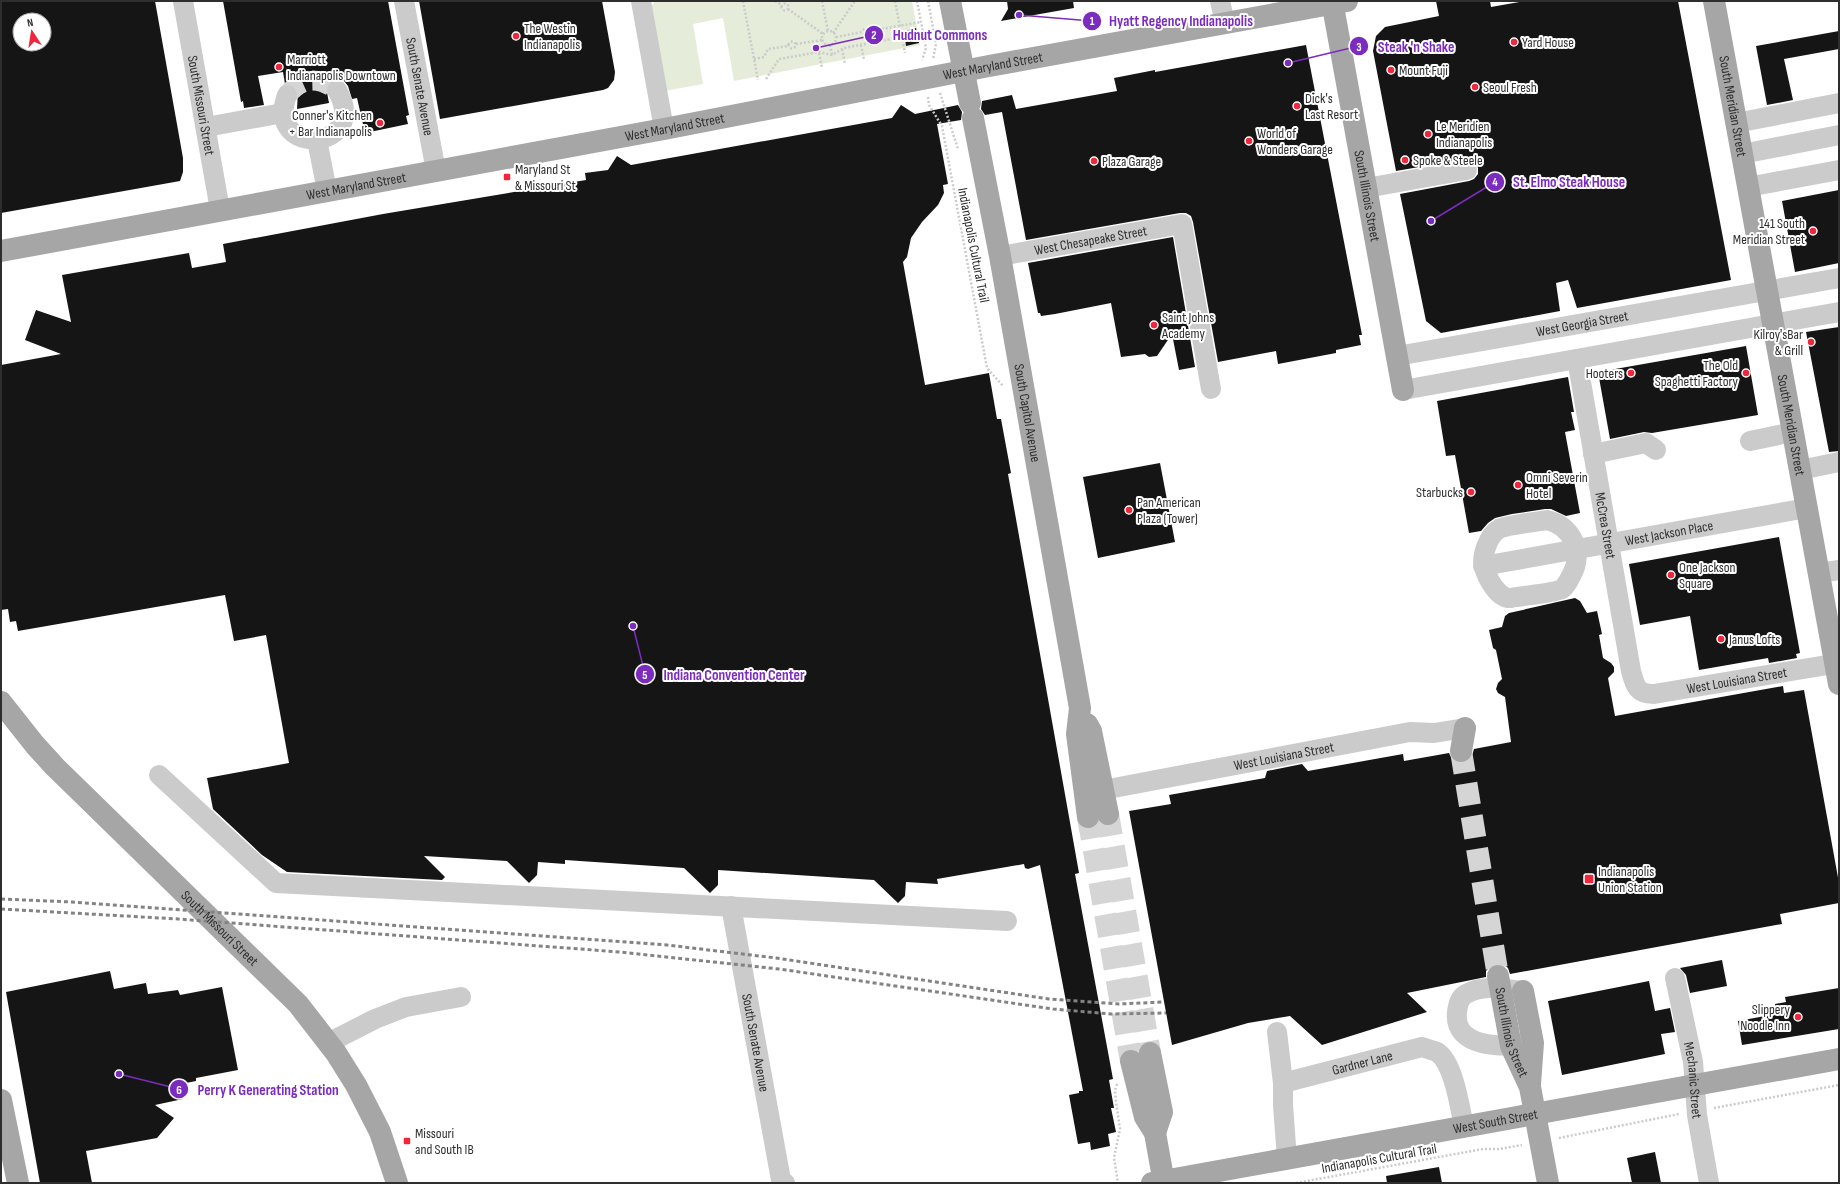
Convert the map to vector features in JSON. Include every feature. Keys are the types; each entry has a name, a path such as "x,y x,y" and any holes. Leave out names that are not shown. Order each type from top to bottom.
{"main road":[{"name":"South Capitol Avenue","path":"950,1 1000,256 1080,708 1078,734 1098,816 1103,790 1091,731 1080,708"},
{"name":"South Meridian Street","path":"1714,1 1807,508 1829,571 1839,684"},
{"name":"West Maryland Street","path":"1,251 664,129 936,76 1338,2"},
{"name":"South Illinois Street","path":"1338,2 1366,188 1403,390"},
{"name":"South Missouri Street","path":"1,702 35,745 55,767 298,1004 328,1043 356,1085 373,1116 386,1147 397,1183"},
{"path":"1461,751 1465,728"},
{"name":"South Illinois Street","path":"1500,982 1511,1046 1530,1088 1548,1183"},
{"name":"South Illinois Street","path":"1523,991 1533,1043 1530,1088"},
{"path":"1141,1057 1145,1116 1155,1133 1160,1182"},
{"name":"West South Street","path":"1160,1182 1839,1059"},
{"path":"1,1100 18,1183"}],"street":[{"name":"South Missouri Street","path":"183,1 220,210"},
{"name":"South Senate Avenue","path":"404,1 436,171"},
{"path":"641,1 664,129"},
{"path":"1220,1 1225,23"},
{"path":"206,127 285,104 286,122 291,130 298,136 307,140 316,140 330,135 340,125 344,106 337,90"},
{"path":"1736,122 1839,103"},
{"path":"1742,154 1839,135"},
{"path":"316,140 327,191"},
{"path":"1366,188 1467,170"},
{"path":"1748,187 1839,170"},
{"name":"West Chesapeake Street","path":"1000,256 1182,224 1211,389"},
{"name":"West Georgia Street","path":"1397,356 1839,278"},
{"path":"1403,390 1839,312"},
{"name":"McCrea Street","path":"1577,359 1631,671 1639,690"},
{"path":"1750,442 1793,432"},
{"path":"1593,454 1646,443 1656,450"},
{"path":"1800,470 1839,462"},
{"name":"West Jackson Place","path":"1483,566 1807,508"},
{"path":"1547,520 1562,527 1571,537 1578,549 1575,569 1568,584 1560,590 1508,598 1499,594 1491,583 1483,566 1486,547 1499,529 1547,520"},
{"name":"West Louisiana Street","path":"1639,690 1643,694 1654,694 1837,663"},
{"name":"West Louisiana Street","path":"1103,790 1410,732 1434,733 1465,728"},
{"path":"159,775 276,883 1007,921"},
{"name":"South Senate Avenue","path":"731,906 782,1182"},
{"name":"Mechanic Street","path":"1675,978 1696,1085 1697,1115 1710,1183"},
{"path":"1523,991 1500,982 1465,994 1459,1000 1457,1015 1460,1027 1466,1035 1475,1042 1511,1046 1533,1043"},
{"path":"328,1043 375,1019 406,1007 460,991"},
{"path":"1277,1032 1287,1159"},
{"name":"Gardner Lane","path":"1282,1083 1422,1047 1438,1053 1448,1066 1455,1086 1464,1127"}],"path":[{"path":"743,1 758,80"},
{"path":"775,1 782,5 787,4 788,10"},
{"path":"822,1 828,31"},
{"path":"833,32 855,1"},
{"path":"895,1 905,53"},
{"path":"917,1 926,48"},
{"path":"928,1 936,44 933,60 941,100 951,129"},
{"path":"782,5 783,11 788,10 823,34"},
{"path":"862,32 866,35 870,31 921,22"},
{"path":"836,37 862,32 865,28 870,31"},
{"path":"828,31 833,32 836,37 835,42 830,45 825,44 822,40 823,34 828,31"},
{"path":"766,78 780,59 819,52 832,55 842,49 861,44 902,37"},
{"path":"788,46 791,41 796,44 822,40"},
{"path":"754,59 764,56 768,49 788,46 793,49 796,44"},
{"path":"861,44 864,60"},
{"path":"830,45 832,55"},
{"path":"842,49 845,64"},
{"path":"819,52 822,68"},
{"name":"Indianapolis Cultural Trail","path":"929,105 942,126 987,368 1003,386"},
{"path":"1118,1080 1115,1090 1120,1129 1114,1158 1118,1183"},
{"path":"1716,1108 1839,1085"},
{"path":"1565,1137 1673,1115"},
{"name":"Indianapolis Cultural Trail","path":"1296,1183 1483,1149 1512,1147"}],"green space":[{"path":"655,1 912,1 920,45 734,81 723,18 693,24 703,84 664,91 650,8"}],"building":[{"path":"1,1 155,1 183,158 183,172 180,181 1,213"},
{"name":"Marriott Indianapolis Downtown","path":"223,1 388,1 409,115 406,116 408,124 365,133 357,98 352,99 348,86 344,81 339,79 333,79 326,87 329,103 297,109 298,91 294,86 285,84 283,72 258,76 264,105 244,108 243,101 241,102"},
{"name":"The Westin Indianapolis","path":"419,1 602,1 615,72 614,80 608,88 603,90 440,119"},
{"path":"1007,1 1073,1 1074,8 1001,21 1008,9"},
{"path":"1436,1 1490,1 1491,7 1525,1 1678,1 1731,280 1577,308 1568,280 1556,283 1560,311 1441,333 1426,321 1400,194 1469,181 1474,179 1478,174 1478,168 1476,162 1471,159 1465,159 1396,171 1373,51 1376,36 1385,27 1439,16"},
{"path":"916,28 919,43 906,46 904,31"},
{"path":"1839,31 1839,49 1784,59 1793,100 1767,105 1756,46"},
{"name":"World of Wonders Garage","path":"1306,45 1362,335 1359,335 1361,345 1336,350 1336,353 1278,364 1276,351 1218,362 1193,222 1191,216 1186,213 1026,240 1002,112 985,115 981,109 982,101 1012,95 1016,109 1117,91 1114,78"},
{"path":"901,105 915,114 958,105 962,112 961,120 937,124 948,184 943,185 944,193 938,205 922,222 911,238 907,257 903,262 925,385 989,373 997,419 1001,419 1011,473 1008,474 1079,873 1075,874 1113,1079 1109,1080 1114,1108 1111,1108 1116,1132 1108,1134 1110,1146 1091,1150 1090,1142 1078,1144 1069,1095 1083,1091 1040,865 1028,869 1025,868 1024,864 937,879 938,884 906,882 905,896 898,903 874,880 718,870 718,885 710,893 684,868 565,860 565,864 538,862 537,875 529,883 507,861 424,856 445,877 442,880 287,872 262,855 213,809 207,778 289,763 266,635 234,641 225,595 18,631 16,621 10,622 8,609 1,610 1,365 61,354 25,340 36,310 71,322 62,275 189,253 192,268 226,262 223,244 383,214 586,180 585,173 608,170 617,156 631,165 892,118"},
{"name":"141 South Meridian Street","path":"1839,190 1839,263 1795,272 1782,201"},
{"path":"1173,237 1195,367 1179,370 1172,334 1157,356 1149,357 1145,354 1121,357 1111,303 1041,316 1040,313 1038,313 1028,263"},
{"path":"1839,327 1839,451 1829,452 1806,332"},
{"path":"1746,346 1758,415 1652,433 1644,432 1610,439 1598,372"},
{"name":"Omni Severin Hotel","path":"1568,377 1574,412 1571,412 1575,430 1565,432 1580,513 1566,516 1551,509 1545,509 1512,514 1495,518 1481,531 1469,533 1455,455 1446,456 1437,401"},
{"name":"Pan American Plaza (Tower)","path":"1160,463 1175,542 1098,558 1083,477"},
{"path":"1779,537 1800,653 1796,654 1797,658 1769,663 1768,658 1699,670 1690,616 1640,625 1629,564"},
{"name":"Indianapolis Union Station","path":"1575,598 1580,601 1587,613 1597,611 1602,634 1599,635 1603,658 1614,667 1614,672 1608,678 1615,716 1783,686 1784,693 1804,690 1839,883 1839,903 1780,914 1782,924 1510,974 1508,968 1503,964 1495,964 1486,971 1486,977 1407,993 1427,1012 1322,1045 1290,1016 1248,1023 1172,1045 1129,811 1171,804 1169,795 1265,778 1267,771 1302,764 1308,771 1403,754 1404,761 1449,753 1453,761 1465,763 1471,759 1474,749 1511,742 1505,697 1498,693 1496,689 1498,683 1502,679 1496,650 1493,648 1489,630 1502,627 1505,616 1509,613"},
{"path":"1722,960 1727,986 1690,993 1686,975 1680,968"},
{"path":"110,971 114,989 146,983 148,994 178,990 180,995 222,987 238,1070 196,1078 196,1081 181,1084 183,1099 155,1105 174,1118 157,1138 86,1151 92,1183 40,1183 6,992"},
{"path":"1649,981 1655,1011 1670,1008 1675,1032 1661,1034 1665,1054 1562,1075 1548,1001"},
{"name":"Slippery Noodle Inn","path":"1839,988 1839,1029 1742,1045 1738,1021 1776,1014 1775,1004 1786,1002 1785,997"},
{"path":"1655,1152 1661,1183 1632,1183 1627,1158"},
{"path":"1439,1167 1442,1183 1387,1183 1386,1176"}],"tunnel":[{"path":"287,95 299,85 310,80 323,82 337,90"},
{"path":"1461,751 1498,976"},
{"path":"1108,814 1150,1053"},
{"path":"1088,817 1131,1061"}],"railway":[{"path":"1,899 72,902 667,945 776,958 1049,999 1119,1004 1164,1002"},
{"path":"1,909 178,919 620,952 779,969 1053,1009 1111,1014 1166,1013"}],"place":[{"name":"Hyatt Regency Indianapolis","path":"1019,15"},
{"name":"The Westin Indianapolis","path":"516,36"},
{"name":"Yard House","path":"1514,42"},
{"name":"Hudnut Commons","path":"816,48"},
{"name":"Steak 'n Shake","path":"1288,63"},
{"name":"Marriott Indianapolis Downtown","path":"279,67"},
{"name":"Mount Fuji","path":"1391,70"},
{"name":"Seoul Fresh","path":"1475,87"},
{"name":"Dick's Last Resort","path":"1297,106"},
{"name":"Conner's Kitchen + Bar Indianapolis","path":"380,123"},
{"name":"Le Meridien Indianapolis","path":"1428,134"},
{"name":"World of Wonders Garage","path":"1249,141"},
{"name":"Spoke & Steele","path":"1405,160"},
{"name":"Plaza Garage","path":"1094,161"},
{"name":"Maryland St & Missouri St","path":"507,177"},
{"name":"St. Elmo Steak House","path":"1431,221"},
{"name":"141 South Meridian Street","path":"1813,231"},
{"name":"Saint Johns Academy","path":"1154,325"},
{"name":"Kilroy'sBar & Grill","path":"1811,342"},
{"name":"Hooters","path":"1631,373"},
{"name":"The Old Spaghetti Factory","path":"1746,373"},
{"name":"Omni Severin Hotel","path":"1518,485"},
{"name":"Starbucks","path":"1471,492"},
{"name":"Pan American Plaza (Tower)","path":"1129,510"},
{"name":"One Jackson Square","path":"1671,575"},
{"name":"Indiana Convention Center","path":"633,626"},
{"name":"Janus Lofts","path":"1721,639"},
{"name":"Indianapolis Union Station","path":"1589,879"},
{"name":"Slippery Noodle Inn","path":"1798,1017"},
{"name":"Perry K Generating Station","path":"119,1074"},
{"name":"Missouri and South IB","path":"407,1141"}]}
